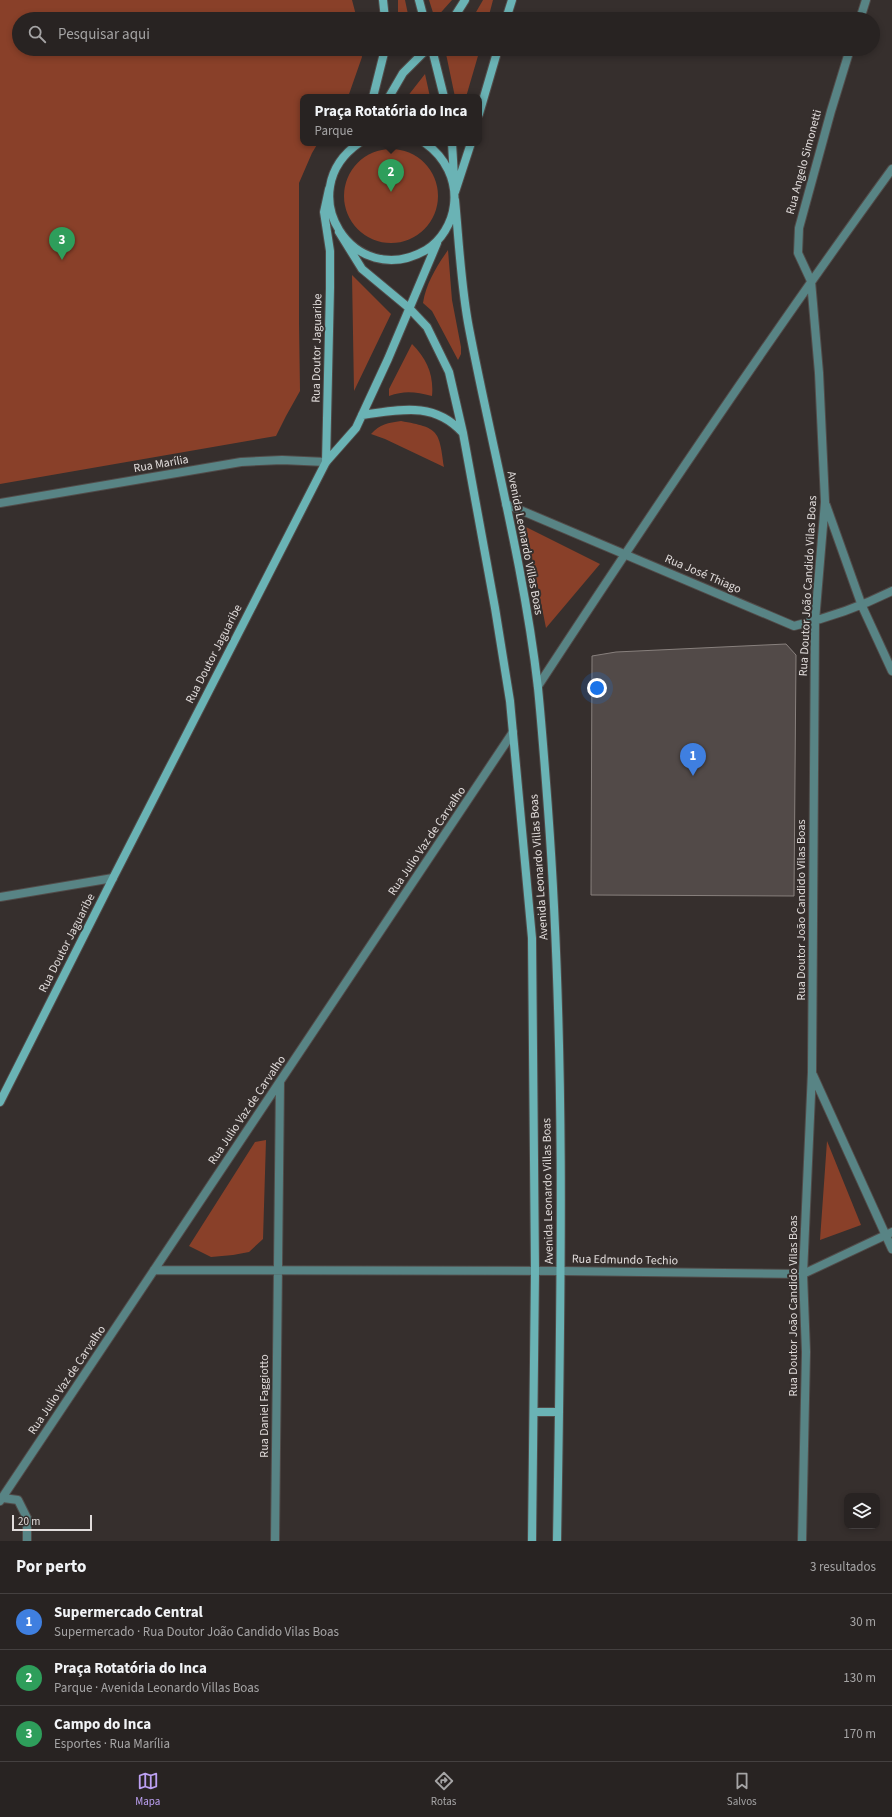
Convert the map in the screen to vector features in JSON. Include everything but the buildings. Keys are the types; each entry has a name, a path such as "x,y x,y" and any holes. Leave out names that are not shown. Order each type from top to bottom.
{"main road":[{"path":"383,0 384,12"},
{"path":"419,0 422,12"},
{"path":"457,12 465,0"},
{"path":"508,12 512,0"},
{"path":"374,94 383,56"},
{"path":"391,94 403,73 420,56"},
{"path":"434,56 443,94"},
{"path":"482,104 496,56"},
{"name":"Rua Doutor Jaguaribe","path":"0,1102 326,462 330,251 324,212 333,174 340,161 354,146"},
{"path":"428,146 442,160 449,170 455,193"},
{"path":"452,146 455,193"},
{"path":"326,462 356,428 388,359 440,237 450,220 455,193 469,146"},
{"path":"329,189 329,204 332,219 339,232 349,243 361,252 374,258 388,260 403,259 417,255 430,248 440,237"},
{"name":"Avenida Leonardo Villas Boas","path":"455,193 468,324 527,611 538,686 551,854 559,991 561,1271 557,1541"},
{"name":"Avenida Leonardo Villas Boas","path":"339,232 362,269 409,308 427,327 441,354 448,372 463,433 495,608 510,701 532,938 536,1271 532,1541"},
{"path":"362,415 408,409 426,411 441,415 463,433"},
{"path":"534,1412 559,1412"}],"street":[{"path":"862,12 866,0"},
{"name":"Rua Angelo Simonetti","path":"811,281 798,253 799,228 830,111 848,56"},
{"path":"538,686 625,554 811,281 892,169"},
{"name":"Rua Doutor João Candido Vilas Boas","path":"802,1541 806,1352 803,1274 812,1072 815,621 825,502 819,373 811,281"},
{"name":"Rua Marília","path":"0,503 240,462 282,460 326,462"},
{"path":"825,502 862,606 892,671"},
{"name":"Rua José Thiago","path":"506,504 794,626 862,606 892,591"},
{"name":"Rua Julio Vaz de Carvalho","path":"1,1500 513,732"},
{"path":"0,897 113,878"},
{"path":"812,1072 889,1234 892,1249"},
{"name":"Rua Daniel Faggiotto","path":"275,1541 280,1082"},
{"name":"Rua Edmundo Techio","path":"154,1270 561,1271 803,1274 889,1234"},
{"path":"1,1500 18,1500 27,1518 28,1541"}],"shaded area":[{"path":"0,0 352,0 355,12 12,12 12,56 362,57 349,94 300,94 300,146 316,146 299,183 300,391 276,436 0,484"},
{"path":"398,0 405,0 408,12 398,12"},
{"path":"429,0 452,0 441,12 433,12"},
{"path":"483,0 493,0 490,12 476,12"},
{"path":"446,56 478,56 467,94 454,94"},
{"path":"425,74 429,94 409,94"},
{"path":"391,149 409,153 424,163 434,178 438,196 434,214 424,229 409,239 391,243 373,239 358,229 348,214 344,196 348,178 358,163 373,153"},
{"path":"448,250 452,300 461,347 461,354 458,360 432,311 423,303 429,282"},
{"path":"352,275 391,314 354,391"},
{"path":"412,344 422,356 431,374 432,396 410,392 389,396 389,389"},
{"path":"401,421 423,426 435,433 441,445 444,467 385,439 371,434 384,424"},
{"path":"526,527 600,564 546,628"},
{"path":"266,1140 263,1239 249,1252 233,1255 211,1257 189,1246 255,1142"},
{"path":"827,1141 861,1225 820,1240"}],"place":[{"name":"Praça Rotatória do Inca","path":"391,192"},
{"name":"Campo do Inca","path":"62,260"},
{"name":"Supermercado Central","path":"693,776"}]}
